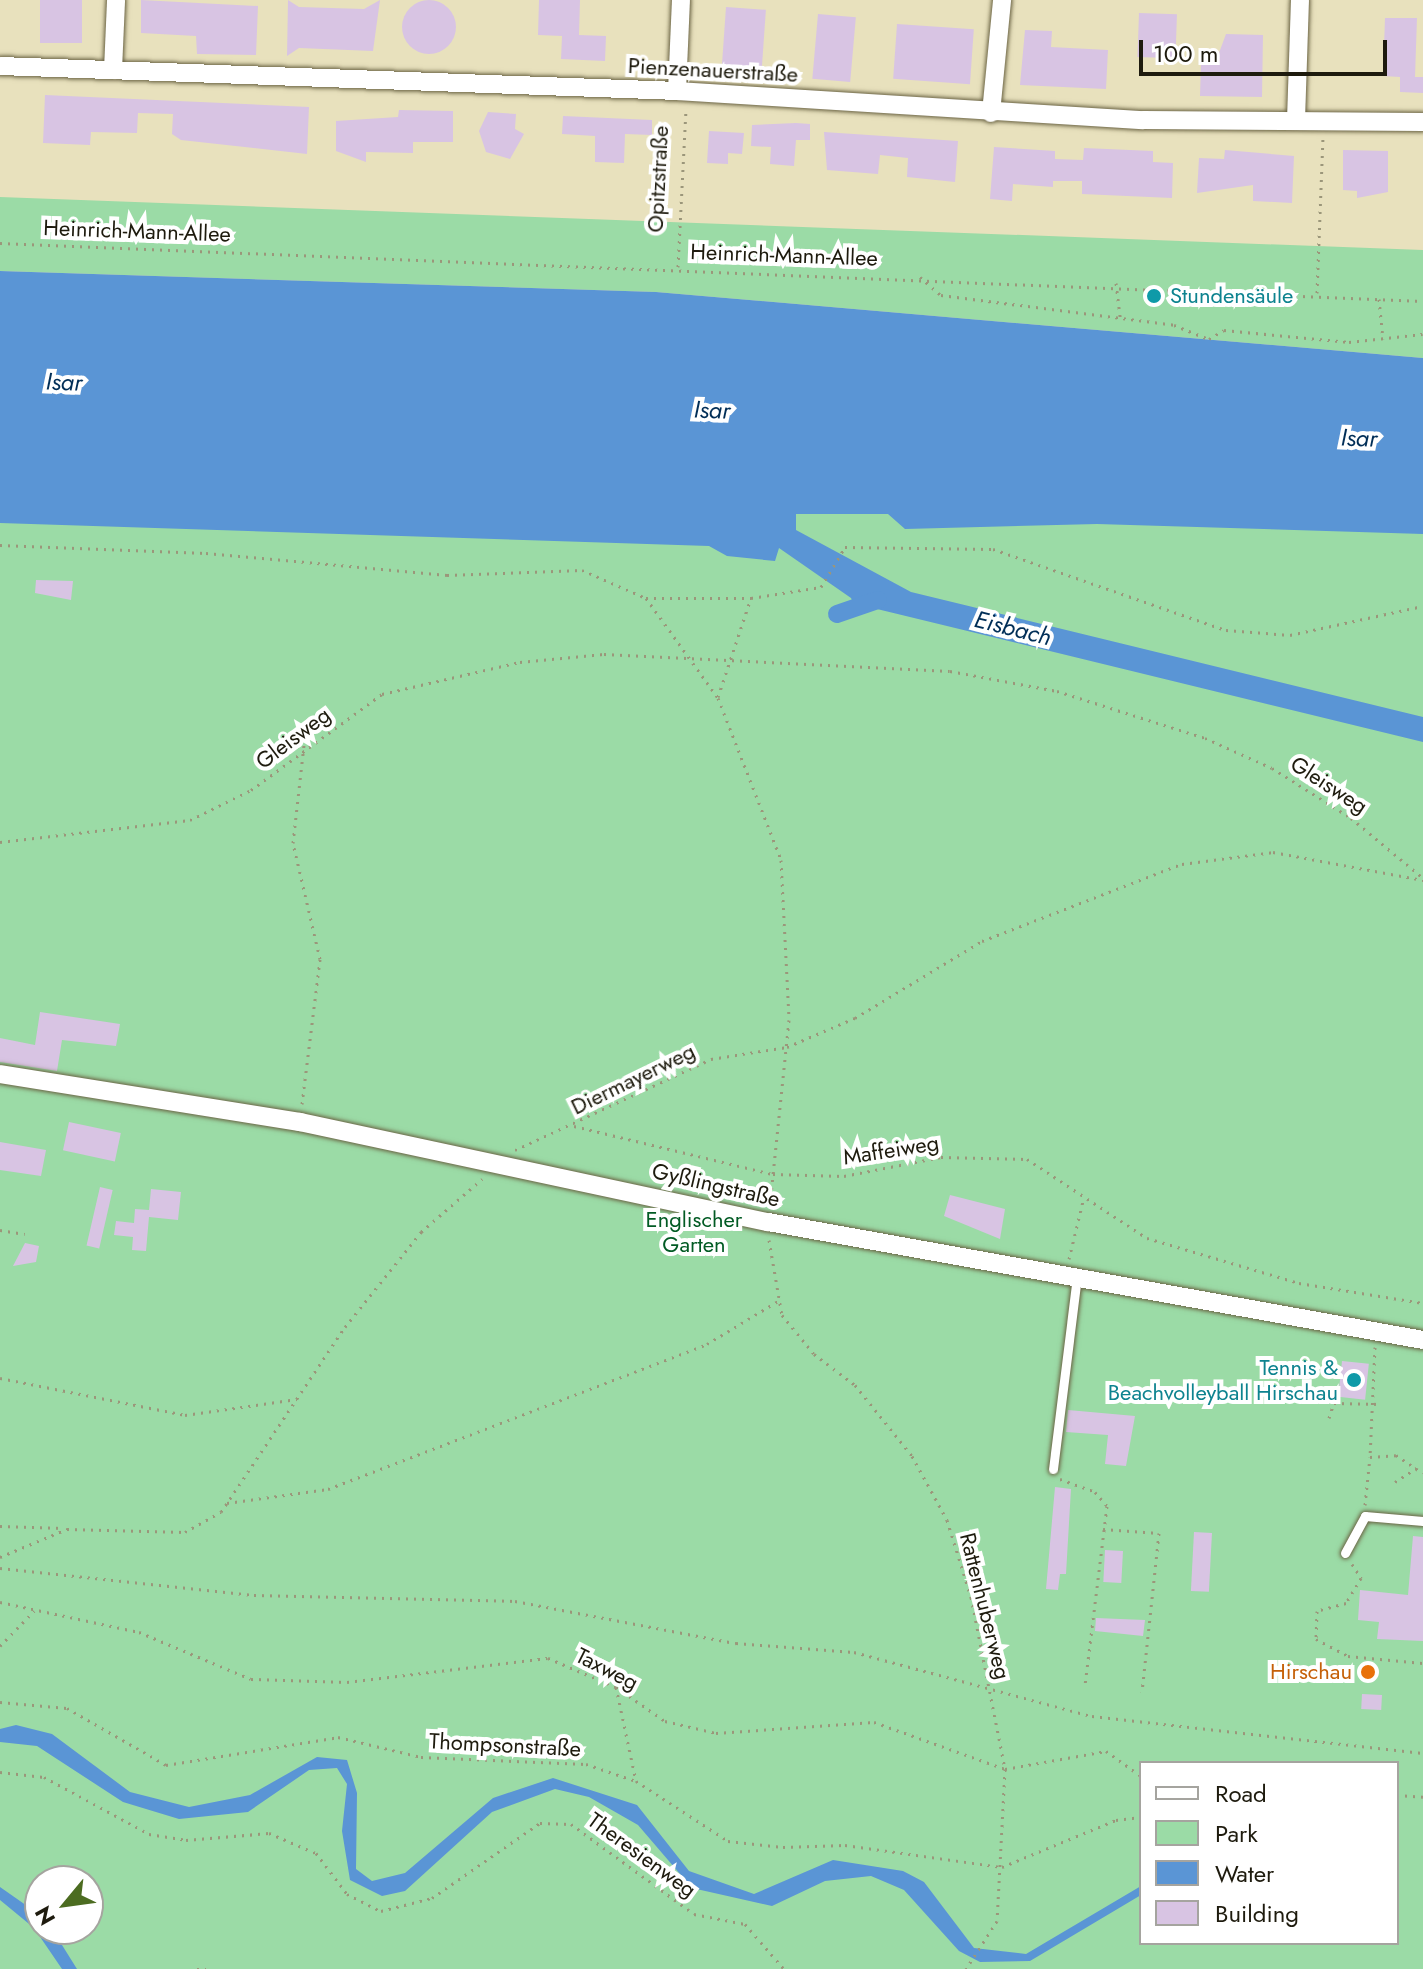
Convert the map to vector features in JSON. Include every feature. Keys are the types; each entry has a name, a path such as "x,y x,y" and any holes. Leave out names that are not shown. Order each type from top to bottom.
{"street":[{"path":"113,70 116,0"},
{"path":"677,91 681,0"},
{"path":"991,113 1002,0"},
{"path":"1296,120 1300,0"},
{"name":"Pienzenauerstraße","path":"0,66 677,91 991,113 1423,122"},
{"name":"Gyßlingstraße","path":"0,1074 300,1122 503,1161 768,1222 1072,1272 1423,1340"}],"lane":[{"path":"1053,1469 1072,1272"},
{"path":"1345,1553 1365,1516 1423,1521"}],"path":[{"name":"Opitzstraße","path":"677,91 686,107 678,267"},
{"path":"1317,293 1323,129"},
{"name":"Heinrich-Mann-Allee","path":"0,243 1116,283 1423,301"},
{"path":"920,277 941,295 1121,322 1174,325 1209,339 1224,330 1383,339 1423,334"},
{"path":"1116,283 1121,322"},
{"path":"1379,297 1383,339"},
{"path":"0,545 206,553 447,575 582,570 646,598 751,598 821,587 845,547 993,549 1226,630 1290,635 1423,606"},
{"path":"646,598 697,663 718,698 781,860 787,1047 773,1174"},
{"path":"718,698 751,598"},
{"name":"Gleisweg","path":"0,842 190,820 251,790 304,745 382,694 520,662 604,654 727,665 990,675 1205,738 1306,787 1423,879"},
{"path":"300,1122 320,959 293,843 304,745"},
{"name":"Diermayerweg","path":"0,1557 67,1529 185,1532 227,1503 297,1399 421,1232 518,1147 574,1126 711,1059 787,1047 855,1018 982,941 1221,854 1322,856 1423,879"},
{"name":"Maffeiweg","path":"574,1126 773,1174 844,1176 941,1157 1027,1159 1083,1201 1147,1238 1299,1283 1423,1303"},
{"name":"Rattenhuberweg","path":"773,1174 768,1222 778,1301 814,1354 855,1385 912,1456 947,1520 987,1683 1005,1769 1002,1867 997,1921 984,1946 966,1969"},
{"path":"1072,1272 1083,1201"},
{"path":"0,1230 25,1234"},
{"path":"227,1503 328,1489 707,1344 778,1301"},
{"path":"1365,1516 1370,1457 1369,1406 1376,1331"},
{"path":"0,1378 185,1415 297,1399"},
{"path":"1329,1418 1334,1403 1381,1404"},
{"path":"1370,1457 1396,1455 1423,1473"},
{"path":"1395,1482 1418,1467"},
{"path":"1053,1469 1066,1486 1105,1499 1085,1685"},
{"path":"0,1526 67,1529"},
{"path":"1103,1529 1159,1533 1142,1692"},
{"path":"1345,1553 1361,1578 1346,1603 1317,1611 1316,1639 1348,1656 1423,1663"},
{"path":"0,1568 254,1595 515,1601 736,1643 854,1652 987,1683 1092,1716 1423,1753"},
{"name":"Taxweg","path":"0,1602 139,1632 251,1679 347,1682 548,1658 616,1687 665,1721 716,1733 874,1722 1005,1769 1106,1751 1139,1775"},
{"path":"0,1646 34,1611"},
{"path":"616,1687 636,1781"},
{"name":"Thompsonstraße","path":"0,1702 67,1708 166,1765 338,1737 421,1757 586,1764 636,1781 728,1841 845,1845 1002,1867"},
{"name":"Theresienweg","path":"0,1772 44,1777 149,1834 186,1840 269,1833 316,1853 347,1894 381,1911 432,1898 540,1823 571,1824 694,1914 745,1924 784,1969"},
{"path":"1399,1795 1423,1797"},
{"path":"1002,1867 1116,1820 1139,1817"},
{"path":"197,1969 206,1969"}],"green space":[{"path":"0,197 1423,250 1423,358 656,292 0,271"},
{"name":"Englischer Garten","path":"795,506 1423,524 1423,1969 0,1969 0,508"}],"water":[{"path":"0,271 656,292 1423,358 1423,534 1097,524 905,529 888,514 796,514 796,530 911,592 1423,717 1423,742 877,609 858,613 851,598 779,548 775,561 727,556 709,546 0,523"},
{"path":"16,1725 52,1734 130,1792 189,1807 250,1795 317,1757 347,1760 357,1793 356,1869 372,1881 405,1873 493,1798 553,1778 637,1805 689,1871 754,1894 833,1860 903,1871 924,1882 974,1948 1026,1954 1139,1887 1139,1896 1030,1961 980,1962 959,1951 904,1890 871,1876 825,1881 772,1906 692,1888 638,1825 589,1797 555,1789 492,1812 405,1891 382,1896 350,1880 342,1831 347,1784 337,1768 309,1770 248,1812 179,1819 123,1802 37,1746 0,1742 0,1729"},
{"path":"0,1887 24,1904 24,1920 0,1900"},
{"path":"46,1945 62,1945 77,1969 62,1969"}],"building":[{"path":"40,0 82,0 82,43 40,43"},
{"path":"141,0 258,6 256,55 197,54 196,36 141,33"},
{"path":"288,0 299,7 364,9 380,0 373,51 299,48 287,56"},
{"path":"429,0 448,8 456,27 448,46 429,54 410,46 402,27 410,8"},
{"path":"539,0 580,0 579,35 606,36 605,61 561,59 562,36 538,35"},
{"path":"726,7 766,10 762,72 722,69"},
{"path":"1139,13 1177,14 1175,58 1137,57"},
{"path":"818,14 856,17 850,82 812,79"},
{"path":"1385,18 1417,18 1415,77 1423,77 1423,93 1400,92 1400,77 1383,76"},
{"path":"897,24 974,29 970,84 893,79"},
{"path":"1025,30 1052,31 1051,47 1108,50 1106,89 1020,85"},
{"path":"1226,34 1263,35 1262,97 1200,96 1201,61 1216,61"},
{"path":"45,95 309,107 307,154 181,140 172,134 173,114 138,113 137,133 91,132 90,145 43,143"},
{"path":"399,110 453,111 453,142 413,142 413,153 366,152 366,162 336,151 336,121 398,117"},
{"path":"488,112 516,114 515,129 524,134 510,159 486,152 479,131"},
{"path":"563,116 652,120 652,135 625,134 624,163 595,162 595,136 562,134"},
{"path":"810,124 810,140 796,140 794,166 770,164 771,147 751,146 752,125"},
{"path":"709,131 744,133 742,154 728,153 728,164 707,163"},
{"path":"824,132 958,141 955,182 907,177 908,158 880,155 878,174 827,170"},
{"path":"994,147 1055,151 1055,159 1083,160 1084,148 1153,151 1153,162 1173,163 1172,198 1082,194 1082,181 1053,181 1053,187 1013,184 1012,201 990,199"},
{"path":"1225,150 1294,156 1292,203 1253,201 1253,185 1197,193 1199,158 1224,159"},
{"path":"1343,150 1388,151 1388,192 1357,198 1357,191 1343,190"},
{"path":"36,580 73,581 71,600 35,593"},
{"path":"40,1012 120,1024 116,1046 62,1040 57,1071 0,1062 0,1038 35,1045"},
{"path":"69,1122 121,1133 115,1161 63,1150"},
{"path":"0,1142 46,1150 41,1176 0,1170"},
{"path":"100,1187 113,1190 99,1248 87,1245"},
{"path":"151,1189 181,1192 178,1220 149,1217 146,1251 132,1250 133,1237 114,1235 116,1221 134,1223 135,1209 149,1210"},
{"path":"950,1195 1005,1209 1000,1239 944,1216"},
{"path":"25,1243 39,1246 36,1262 13,1266"},
{"name":"Tennis & Beachvolleyball Hirschau","path":"1342,1361 1369,1364 1365,1400 1338,1397"},
{"path":"1068,1410 1135,1416 1126,1466 1105,1464 1108,1435 1066,1432"},
{"path":"1055,1487 1071,1489 1066,1574 1060,1574 1058,1590 1046,1589"},
{"path":"1194,1532 1212,1533 1209,1592 1191,1591"},
{"path":"1413,1536 1423,1537 1423,1641 1377,1639 1379,1622 1358,1620 1360,1590 1408,1595"},
{"path":"1105,1550 1123,1551 1121,1583 1103,1582"},
{"path":"1096,1618 1145,1620 1143,1636 1095,1631"},
{"path":"1362,1694 1382,1695 1381,1710 1361,1709"}],"waterway":[{"path":"837,614 878,600"}],"place":[{"name":"Stundensäule","path":"1154,296"},
{"name":"Tennis & Beachvolleyball Hirschau","path":"1354,1380"},
{"name":"Hirschau","path":"1368,1672"}],"water label":[{"name":"Isar","path":"64,382"},
{"name":"Isar","path":"712,410"},
{"name":"Isar","path":"1359,438"},
{"name":"Eisbach","path":"1013,628"}]}
